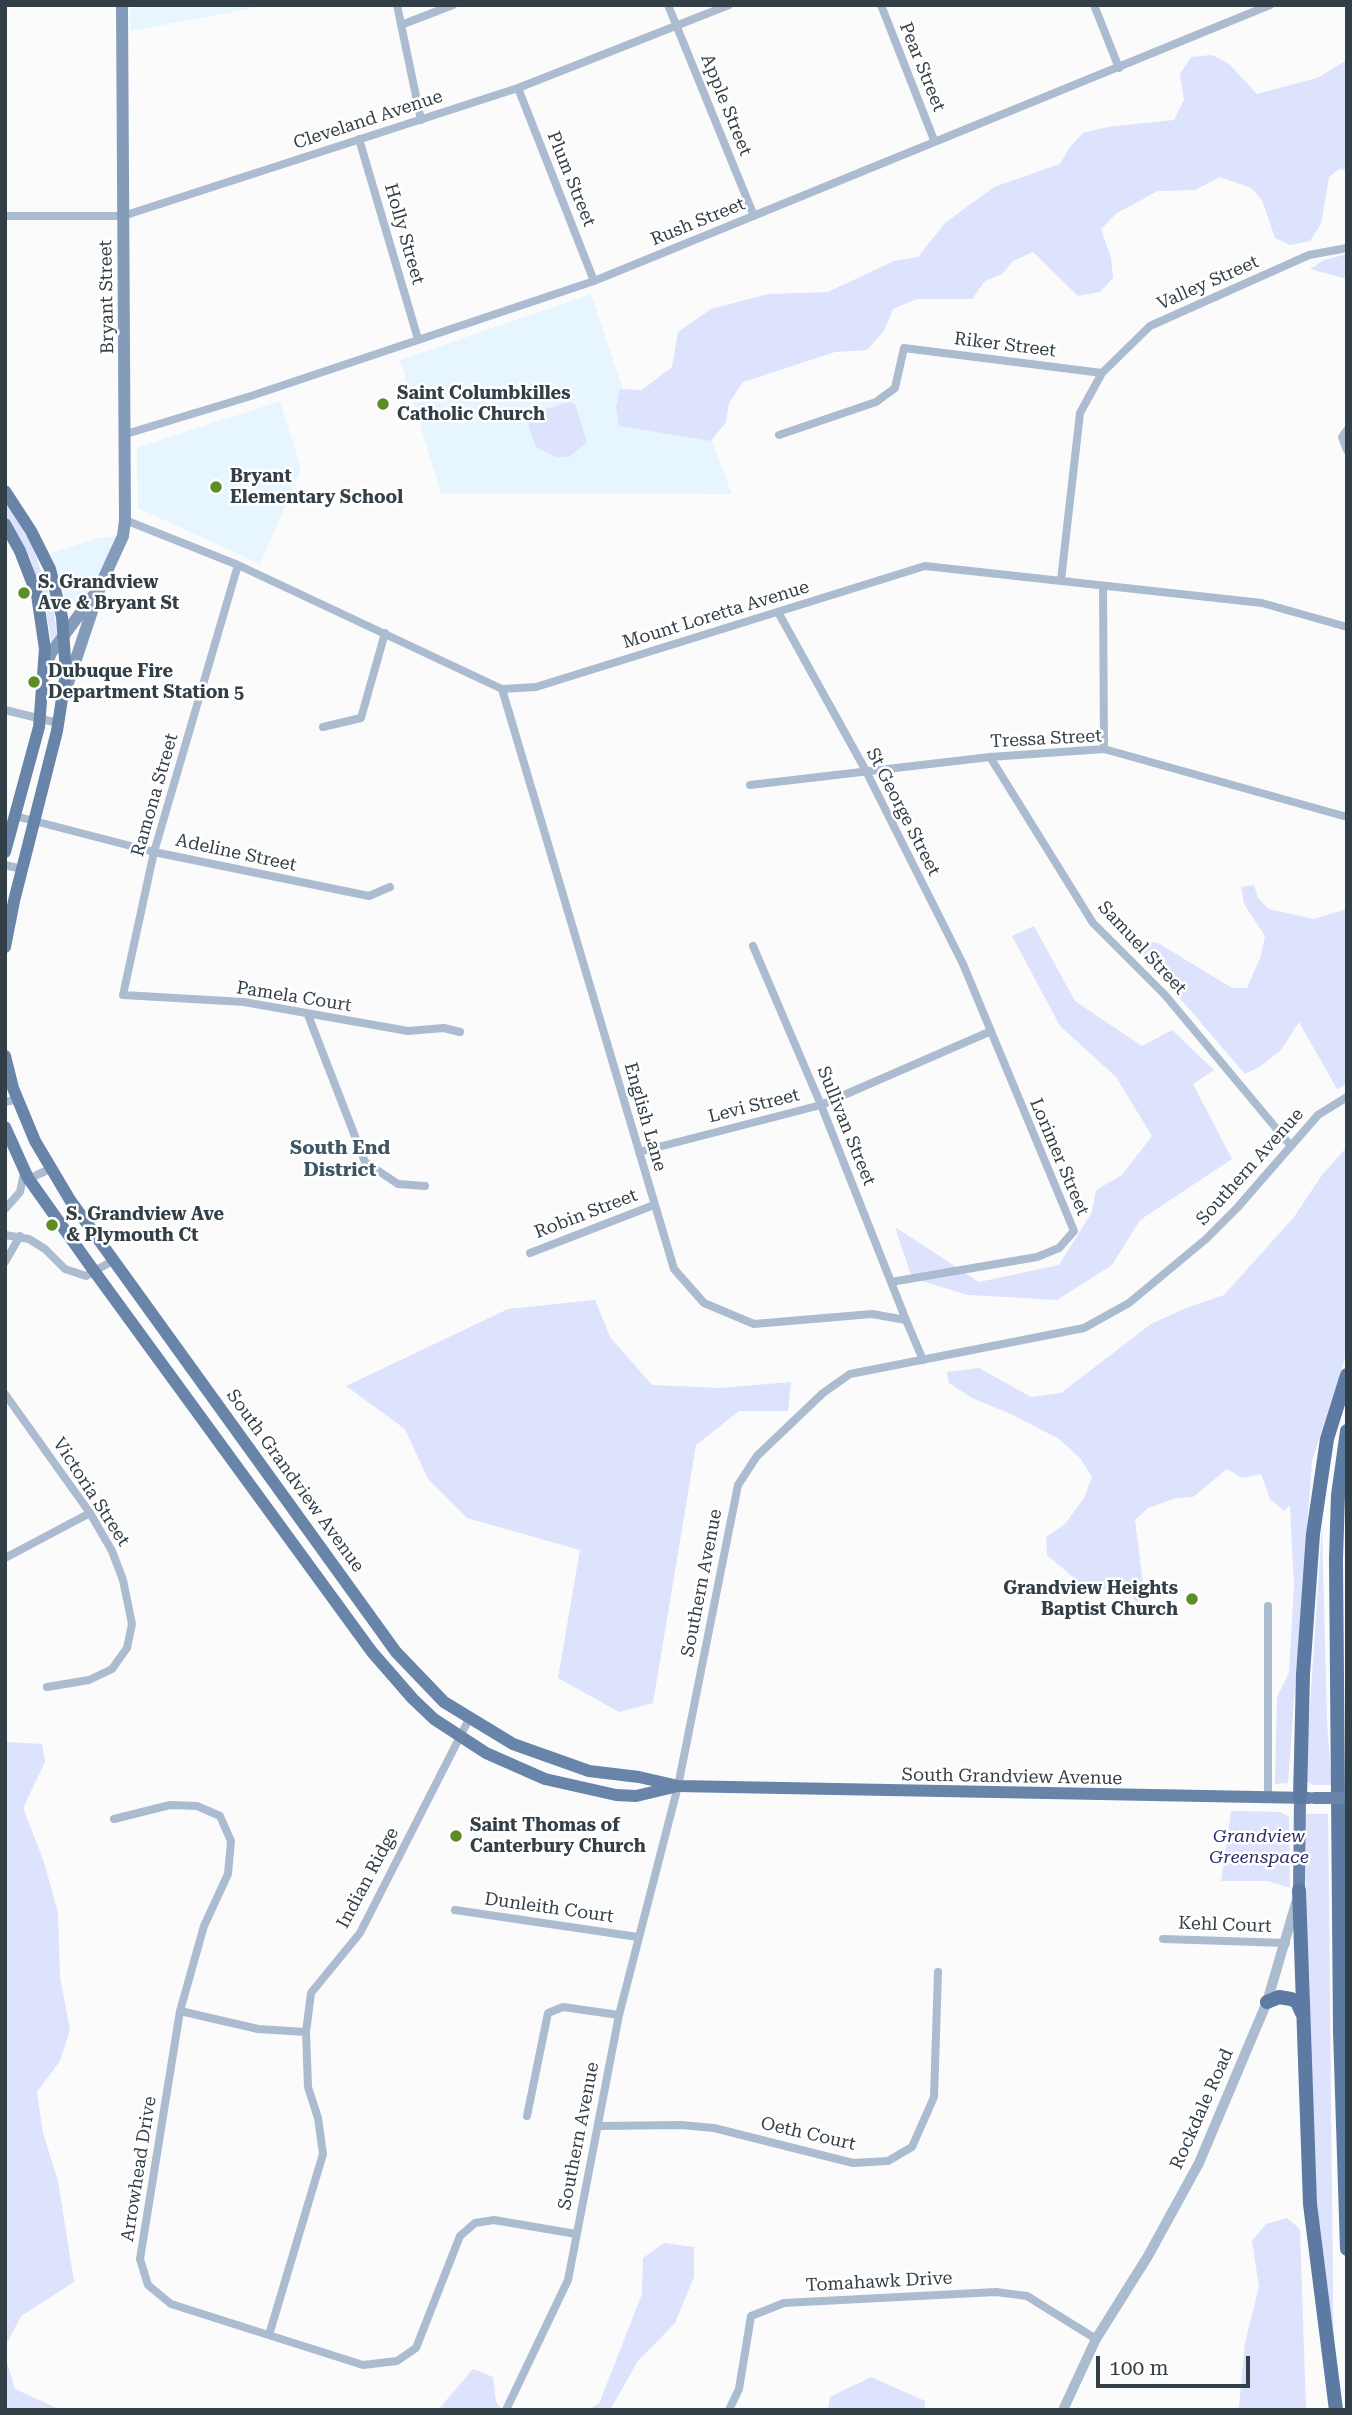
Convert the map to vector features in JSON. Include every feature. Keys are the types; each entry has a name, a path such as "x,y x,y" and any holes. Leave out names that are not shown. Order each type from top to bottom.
{"highway":[{"path":"1307,1798 1302,1685 1315,1521 1327,1439 1347,1375"},
{"path":"1347,1430 1338,1495 1336,1559 1340,2031 1347,2249"},
{"path":"1299,1890 1311,2221 1336,2410"},
{"path":"1267,2002 1279,1997 1291,1998 1297,2002 1302,2013"}],"main road":[{"name":"Bryant Street","path":"101,584 123,536 125,520 122,5"},
{"path":"5,491 46,559 59,600 66,673 63,700"},
{"path":"5,524 20,551 37,595 43,620 45,670 40,719 5,852"},
{"path":"45,670 48,659 101,584"},
{"path":"5,947 63,700 101,584"},
{"path":"59,600 74,610 85,607"},
{"name":"South Grandview Avenue","path":"5,1056 11,1100 50,1169 396,1652 437,1695 469,1719 513,1744 547,1759 589,1771 678,1786 1347,1798"},
{"name":"South Grandview Avenue","path":"5,1126 25,1175 93,1273 330,1590 393,1679 434,1719 459,1737 510,1766 577,1788 636,1796 678,1786"},
{"path":"330,1590 345,1580"},
{"name":"Rockdale Road","path":"1299,1890 1307,1798"}],"street":[{"path":"397,5 421,120"},
{"path":"401,26 453,5"},
{"name":"Apple Street","path":"668,5 754,216"},
{"name":"Cleveland Avenue","path":"5,216 123,216 518,88 729,5"},
{"name":"Pear Street","path":"881,5 934,140"},
{"path":"1094,5 1119,68"},
{"name":"Rush Street","path":"125,434 251,396 594,281 934,140 1119,68 1264,6"},
{"name":"Plum Street","path":"518,88 594,281"},
{"name":"Holly Street","path":"359,139 418,339"},
{"name":"Valley Street","path":"1061,580 1080,413 1102,373 1150,326 1309,255 1347,248"},
{"name":"Riker Street","path":"779,435 876,402 894,388 904,348 1102,373"},
{"path":"1347,430 1342,440 1347,450"},
{"name":"Mount Loretta Avenue","path":"125,520 238,565 502,689 536,687 925,566 1262,603 1347,627"},
{"name":"Ramona Street","path":"123,995 153,852 238,565"},
{"path":"1103,586 1104,749"},
{"name":"St George Street","path":"778,612 866,771 963,964 989,1032"},
{"path":"323,727 360,718 384,634"},
{"name":"English Lane","path":"502,689 674,1269 704,1303 754,1324 872,1314 906,1320"},
{"path":"5,710 58,723"},
{"name":"Tressa Street","path":"750,785 990,757 1104,749 1347,817"},
{"name":"Samuel Street","path":"990,757 1093,923 1165,995 1291,1146"},
{"name":"Adeline Street","path":"15,816 153,852 369,896 390,887"},
{"path":"5,864 22,869"},
{"name":"Sullivan Street","path":"753,946 821,1105 906,1320"},
{"name":"Pamela Court","path":"123,995 244,1002 408,1031 444,1028 460,1032"},
{"path":"308,1015 365,1162 398,1184 425,1186"},
{"name":"Levi Street","path":"639,1152 821,1105 989,1032"},
{"name":"Lorimer Street","path":"891,1282 1037,1257 1059,1248 1073,1231 989,1032"},
{"name":"Southern Avenue","path":"506,2410 568,2280 619,2015 678,1786 738,1485 757,1456 823,1393 850,1374 1084,1328 1129,1303 1206,1239 1237,1208 1318,1115 1347,1097"},
{"path":"5,1209 13,1202 25,1175 50,1169"},
{"name":"Robin Street","path":"530,1253 654,1205"},
{"path":"5,1235 20,1236 45,1249 65,1269 93,1273 114,1260"},
{"path":"5,1262 20,1236"},
{"path":"906,1320 923,1360"},
{"name":"Victoria Street","path":"5,1394 90,1513 118,1564 129,1604 130,1637 121,1659 111,1669 89,1679 47,1687"},
{"path":"5,1558 90,1513"},
{"path":"1268,1606 1268,1797"},
{"name":"Indian Ridge","path":"269,2335 323,2154 318,2118 308,2087 306,2032 311,1993 360,1933 469,1719"},
{"name":"Arrowhead Drive","path":"114,1819 170,1805 197,1806 220,1816 231,1841 228,1874 204,1926 180,2011 140,2259 148,2285 171,2304 363,2365 397,2361 416,2348 460,2236 475,2223 494,2220 576,2234"},
{"name":"Rockdale Road","path":"1063,2410 1097,2339 1148,2256 1199,2164 1267,2002 1299,1890"},
{"name":"Dunleith Court","path":"455,1910 638,1937"},
{"name":"Kehl Court","path":"1163,1939 1286,1943"},
{"name":"Oeth Court","path":"598,2126 714,2128 853,2163 888,2161 912,2147 934,2097 938,1972"},
{"path":"527,2116 548,2012 563,2007 619,2015"},
{"path":"180,2011 258,2029 306,2032"},
{"name":"Tomahawk Drive","path":"729,2410 739,2389 751,2316 784,2303 996,2292 1027,2296 1097,2339"}],"shaded area":[{"path":"131,5 269,5 130,31"},
{"path":"591,294 635,426 709,434 732,494 441,493 400,360"},
{"name":"Bryant Elementary School","path":"280,401 301,469 260,564 138,508 137,448"},
{"path":"119,536 99,582 87,599 80,604 71,603 65,597 51,553 98,538"}],"green space":[{"path":"1212,55 1229,64 1257,94 1317,78 1347,60 1347,170 1339,169 1329,177 1321,224 1310,241 1290,245 1275,238 1262,200 1251,188 1220,177 1195,190 1158,191 1117,213 1101,229 1111,258 1113,278 1100,292 1078,296 1033,252 1013,261 1002,274 985,281 972,299 917,299 893,309 884,331 867,350 835,352 743,382 729,403 726,422 711,441 619,426 616,407 620,389 642,390 672,367 678,332 711,309 768,294 828,292 894,261 918,257 945,223 994,187 1060,164 1083,133 1107,127 1174,120 1184,100 1180,74 1191,57"},
{"path":"1347,254 1347,279 1310,269 1324,260"},
{"path":"569,402 575,404 587,442 569,457 556,457 536,447 528,424 530,414"},
{"path":"5,501 32,545 50,597 43,600 30,557 5,514"},
{"path":"52,603 57,634 52,646 45,604"},
{"path":"1254,885 1258,898 1269,909 1314,919 1347,909 1347,1084 1337,1089 1299,1022 1281,1050 1261,1066 1245,1074 1136,947 1141,940 1158,943 1232,988 1247,988 1261,956 1265,936 1244,904 1241,887"},
{"path":"1034,926 1075,1001 1142,1046 1172,1030 1214,1070 1193,1084 1232,1159 1140,1220 1112,1265 1057,1300 968,1295 912,1278 895,1227 979,1282 1059,1265 1092,1212 1096,1190 1122,1175 1152,1136 1116,1077 1060,1026 1012,936"},
{"path":"1347,1147 1347,1352 1312,1461 1288,1783 1275,1784 1277,1697 1289,1673 1294,1586 1290,1505 1284,1511 1270,1499 1261,1474 1242,1478 1227,1469 1193,1497 1176,1498 1148,1508 1135,1520 1144,1592 1137,1602 1123,1590 1087,1589 1047,1555 1046,1537 1065,1524 1084,1498 1092,1477 1080,1458 1059,1439 1011,1414 972,1398 949,1383 947,1372 979,1368 1031,1397 1061,1393 1151,1324 1224,1295 1294,1217 1322,1175"},
{"path":"595,1300 610,1337 652,1385 720,1388 791,1382 788,1411 739,1411 696,1445 653,1703 619,1712 558,1678 580,1550 467,1518 428,1479 405,1429 346,1386 508,1309"},
{"path":"1322,1524 1327,1723 1332,1785 1314,1785 1305,1781"},
{"path":"5,1742 42,1744 45,1762 23,1808 44,1862 58,1913 60,1977 70,2030 60,2061 37,2092 43,2133 58,2181 74,2282 21,2316 5,2347"},
{"name":"Grandview Greenspace","path":"1231,1811 1280,1812 1289,1817 1290,1888 1268,1881 1221,1881"},
{"path":"1305,1814 1328,1814 1334,2380 1316,2201 1308,2004"},
{"path":"1287,2218 1300,2229 1306,2410 1232,2410 1239,2407 1245,2343 1259,2287 1252,2241 1266,2224"},
{"path":"664,2243 694,2247 694,2277 675,2323 638,2361 610,2410 587,2410 599,2404 642,2294 643,2258"},
{"path":"5,2356 15,2389 61,2410 5,2410"},
{"path":"473,2369 493,2377 496,2402 502,2410 438,2410"},
{"path":"871,2377 925,2401 925,2410 828,2410 830,2397"}],"place":[{"name":"Saint Columbkilles Catholic Church","path":"383,404"},
{"name":"Bryant Elementary School","path":"216,487"},
{"name":"S. Grandview Ave & Bryant St","path":"24,593"},
{"name":"Dubuque Fire Department Station 5","path":"34,682"},
{"name":"S. Grandview Ave & Plymouth Ct","path":"52,1225"},
{"name":"Grandview Heights Baptist Church","path":"1192,1599"},
{"name":"Saint Thomas of Canterbury Church","path":"456,1836"}],"district":[{"name":"South End District","path":"340,1159"}]}
